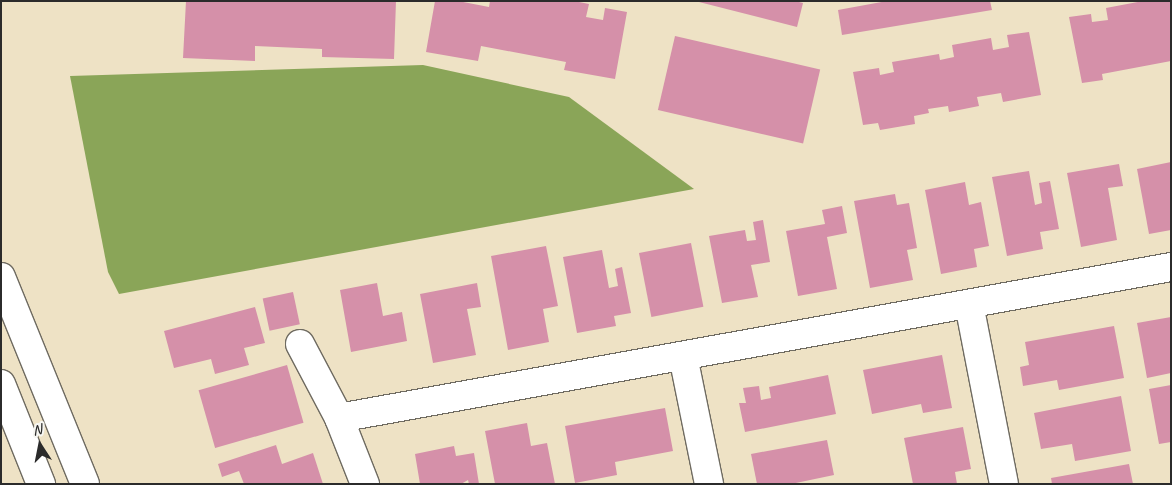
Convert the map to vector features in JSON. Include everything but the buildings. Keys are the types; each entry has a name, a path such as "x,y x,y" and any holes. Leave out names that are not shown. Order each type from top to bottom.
{"main road":[{"path":"339,418 1171,267"},
{"path":"1,277 85,484"},
{"path":"969,304 1004,484"},
{"path":"300,344 339,418 365,484"},
{"path":"683,356 709,484"},
{"path":"1,384 41,484"}],"green space":[{"path":"423,65 569,97 694,189 119,294 108,272 70,76"}]}
